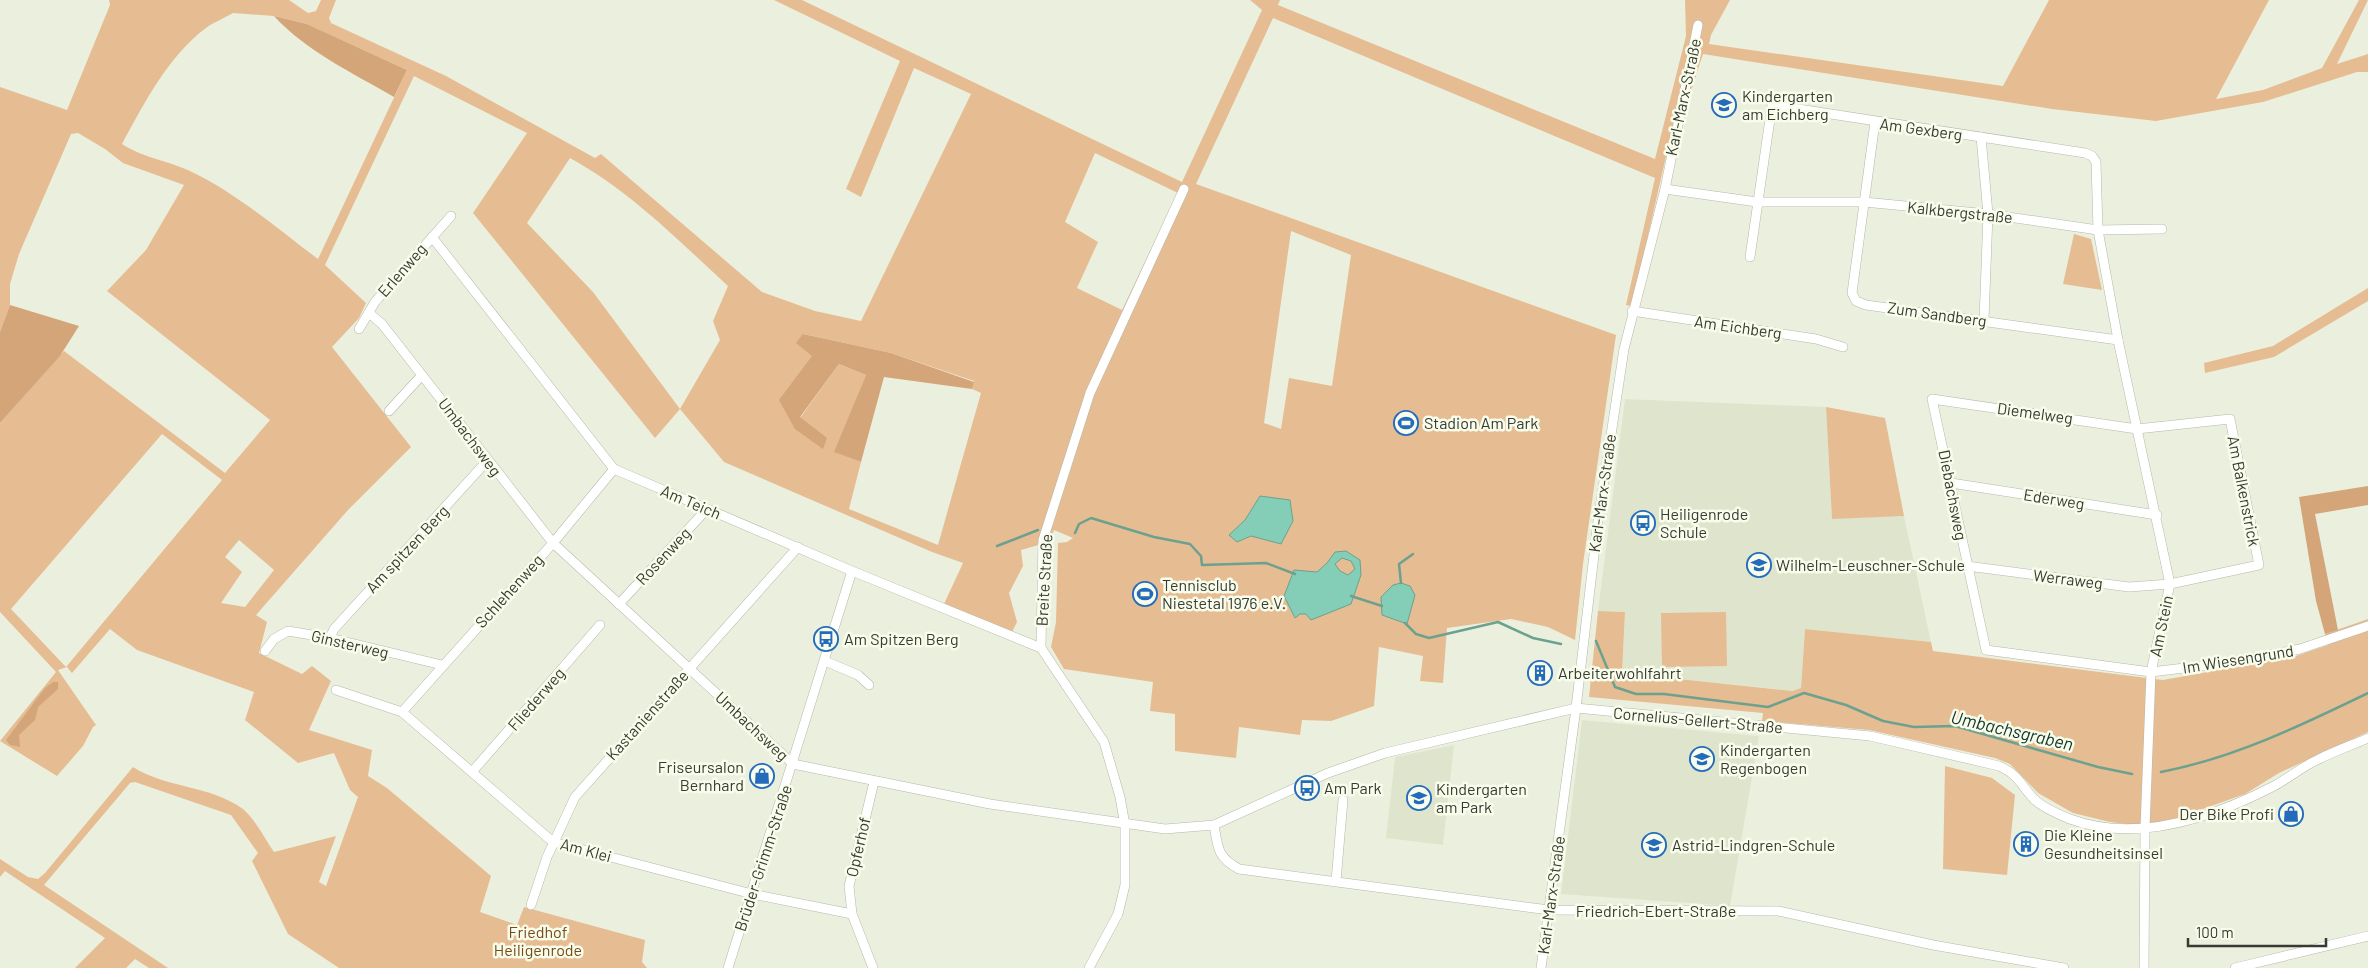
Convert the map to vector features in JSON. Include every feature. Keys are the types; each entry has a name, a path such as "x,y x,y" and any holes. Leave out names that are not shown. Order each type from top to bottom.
{"street":[{"name":"Karl-Marx-Straße","path":"1541,968 1576,708 1599,512 1616,396 1632,311 1665,189 1698,25"},
{"name":"Am Gexberg","path":"1757,202 1772,106 2085,153 2092,156 2098,169 2098,230"},
{"path":"1864,202 1875,122"},
{"path":"1981,137 1988,214 1984,320"},
{"name":"Breite Straße","path":"1089,968 1118,914 1125,885 1124,824 1120,798 1104,742 1041,648 1043,540 1072,442 1090,393 1184,189"},
{"name":"Kalkbergstraße","path":"1665,189 1757,202 1864,202 1988,214 2098,230 2162,229"},
{"path":"1750,257 1757,202"},
{"name":"Zum Sandberg","path":"1864,202 1852,293 1856,301 1866,305 2118,340"},
{"name":"Erlenweg","path":"359,328 375,302 451,216"},
{"name":"Am Stein","path":"2098,230 2118,340 2157,515 2170,584 2151,672 2144,828 2144,968"},
{"name":"Am Teich","path":"432,237 614,469 852,571 1041,648"},
{"name":"Am Eichberg","path":"1632,311 1816,339 1843,347"},
{"name":"Umbachsweg","path":"369,313 382,324 553,543 793,764 874,782 990,804 1124,824 1165,829 1214,825"},
{"path":"389,411 422,375"},
{"name":"Diemelweg","path":"1932,399 2137,429"},
{"name":"Diebachsweg","path":"1932,399 1986,650"},
{"name":"Am Balkenstrick","path":"2137,429 2230,419 2259,565 2170,584"},
{"name":"Am spitzen Berg","path":"330,638 334,629 488,461"},
{"name":"Schlehenweg","path":"402,712 553,543 614,469"},
{"name":"Ederweg","path":"1951,483 2157,515"},
{"name":"Rosenweg","path":"619,604 707,509"},
{"name":"Kastanienstraße","path":"531,905 553,842 575,797 798,547"},
{"name":"Werraweg","path":"1967,566 2129,587 2170,584"},
{"name":"Brüder-Grimm-Straße","path":"728,968 852,571"},
{"name":"Fliederweg","path":"472,772 600,625"},
{"name":"Im Wiesengrund","path":"1986,650 2151,672 2226,663 2300,649 2368,626"},
{"name":"Ginsterweg","path":"265,651 274,639 288,631 330,638 442,665"},
{"path":"825,661 858,675 869,685"},
{"name":"Am Klei","path":"336,690 402,712 436,739 553,842 752,894 852,914"},
{"name":"Cornelius-Gellert-Straße","path":"1214,825 1297,786 1357,762 1576,708 1861,736 1898,742 1999,766 2013,773 2035,801 2070,819 2108,829 2144,828 2178,822 2230,807 2276,785 2318,759 2368,738"},
{"name":"Opferhof","path":"873,968 852,914 849,886 874,782"},
{"path":"1336,881 1343,800"},
{"name":"Friedrich-Ebert-Straße","path":"1214,825 1218,847 1225,861 1239,869 1549,910 1778,911 1933,945 2064,968"},
{"path":"2235,968 2368,936"}],"shaded area":[{"path":"274,16 307,24 407,70 394,97 315,51"},
{"path":"10,305 79,326 60,356 0,423 0,332"},
{"path":"803,334 891,353 974,382 972,389 884,377 861,462 834,452 866,375 839,364 800,417 827,438 823,449 795,429 779,400 812,356 796,343"},
{"name":"Wilhelm-Leuschner-Schule","path":"1625,399 1826,407 1832,518 1904,516 1931,642 1805,629 1801,688 1794,691 1622,673 1625,612 1598,611"},
{"path":"2368,486 2368,505 2315,514 2338,630 2325,634 2316,601 2299,497"},
{"path":"53,682 58,682 58,689 38,707 35,720 19,735 20,747 10,745 6,740 45,688"},
{"name":"Astrid-Lindgren-Schule","path":"1582,720 1759,736 1730,906 1561,894"},
{"name":"Kindergarten am Park","path":"1454,745 1443,845 1386,838 1395,757"}],"green space":[{"name":"Friedhof Heiligenrode","path":"109,0 289,0 308,13 316,11 321,0 336,0 329,18 331,23 446,76 595,158 601,154 762,292 815,311 861,321 971,94 914,68 861,197 846,189 900,61 774,0 802,0 1182,182 1262,10 1250,0 1280,0 1278,5 1655,159 1686,36 1685,0 1730,0 1711,35 1709,44 2003,86 2049,0 2269,0 2216,99 2263,90 2322,68 2359,0 2368,0 2337,64 2368,54 2368,72 2357,72 2263,102 2156,121 2052,109 1703,54 1692,88 1680,95 1632,306 1626,305 1655,178 1273,18 1196,184 1616,335 1583,564 1575,640 1548,627 1511,619 1447,628 1443,683 1420,681 1423,656 1379,647 1374,706 1331,721 1302,720 1300,735 1239,727 1236,758 1175,751 1175,714 1150,711 1153,682 1064,669 1051,647 1056,622 1058,543 1067,542 1073,538 1054,530 1049,542 1021,550 1023,566 1009,593 1017,622 1012,632 944,604 963,563 932,552 724,462 680,409 655,438 473,213 527,133 414,76 325,265 366,303 359,318 332,347 411,447 348,510 256,615 267,622 259,653 302,674 312,666 331,681 309,730 372,750 368,776 387,788 491,876 480,912 517,925 524,907 645,940 642,962 647,968 339,968 288,934 252,861 258,853 231,815 135,782 130,783 44,885 168,968 149,968 135,959 126,968 75,968 105,938 5,871 0,877 0,859 28,877 38,879 133,767 159,779 216,795 230,801 247,813 274,852 336,836 319,882 326,886 358,797 350,790 334,753 298,763 245,720 254,692 137,650 110,629 72,673 67,667 58,670 96,725 83,746 57,776 0,741 56,672 0,612 0,423 64,351 225,473 270,420 107,291 146,250 184,185 123,163 105,149 78,133 71,134 19,254 10,284 10,305 0,332 0,87 67,110 110,5","holes":["233,13 274,16 307,24 407,70 318,259 228,192 187,170 140,153 122,144 169,66 193,39 212,24","1095,153 1178,193 1122,310 1077,288 1098,242 1065,222","570,158 613,185 653,217 728,286 713,321 720,340 680,409 593,292 527,223","1291,231 1351,255 1332,386 1289,378 1281,429 1264,423","803,334 891,353 974,381 972,389 981,393 938,545 849,509 861,462 835,452 866,375 839,364 800,418 813,356","162,434 222,480 66,667 11,609","239,540 274,570 245,607 221,603 242,572 225,557"]},
{"path":"2074,234 2091,239 2102,290 2063,284"},
{"path":"2368,288 2368,301 2274,357 2205,373 2204,363 2273,346"},
{"path":"1826,407 1885,418 1904,516 1832,519"},
{"path":"1598,611 1625,612 1622,673 1793,691 1801,688 1805,629 1931,642 1933,651 2163,680 2296,656 2328,645 2325,634 2368,619 2368,732 2279,773 2245,794 2169,821 2141,826 2110,822 2073,813 2038,793 2010,764 1995,758 1869,730 1762,721 1763,713 1589,697"},
{"path":"1726,612 1727,666 1662,667 1661,613"},
{"path":"1945,766 1992,778 2015,795 2007,875 1943,869"}],"water":[{"path":"1260,496 1290,500 1293,521 1281,544 1251,536 1237,542 1229,535 1245,520"},
{"path":"1346,551 1360,560 1361,575 1351,604 1311,620 1306,614 1300,614 1295,618 1284,596 1294,570 1317,572 1335,552","holes":["1342,558 1351,561 1355,569 1348,575 1340,571 1335,564"]},
{"path":"1401,583 1410,586 1415,595 1407,624 1382,615 1381,597 1393,585"}],"waterway":[{"name":"Umbachsgraben","path":"1075,533 1079,524 1091,518 1154,537 1190,544 1201,556 1202,565 1266,563 1295,574"},
{"name":"Umbachsgraben","path":"997,546 1038,530"},
{"path":"1401,583 1399,564 1413,554"},
{"name":"Umbachsgraben","path":"1351,596 1382,606"},
{"name":"Umbachsgraben","path":"1405,623 1416,634 1429,638 1498,622 1533,638 1561,644"},
{"name":"Umbachsgraben","path":"1596,641 1615,687 1636,694 1664,694 1768,707 1804,693 1846,705 1883,721 1914,727 1955,726 2098,767 2132,774"},
{"name":"Umbachsgraben","path":"2161,772 2188,766 2241,749 2293,728 2368,693"}],"place":[{"name":"Kindergarten am Eichberg","path":"1724,105"},
{"name":"Stadion Am Park","path":"1406,423"},
{"name":"Heiligenrode Schule","path":"1643,523"},
{"name":"Wilhelm-Leuschner-Schule","path":"1759,565"},
{"name":"Tennisclub Niestetal 1976 e.V.","path":"1145,594"},
{"name":"Am Spitzen Berg","path":"826,639"},
{"name":"Arbeiterwohlfahrt","path":"1540,673"},
{"name":"Kindergarten Regenbogen","path":"1702,759"},
{"name":"Friseursalon Bernhard","path":"762,776"},
{"name":"Am Park","path":"1307,788"},
{"name":"Kindergarten am Park","path":"1419,798"},
{"name":"Der Bike Profi","path":"2291,814"},
{"name":"Die Kleine Gesundheitsinsel","path":"2026,844"},
{"name":"Astrid-Lindgren-Schule","path":"1654,845"}]}
